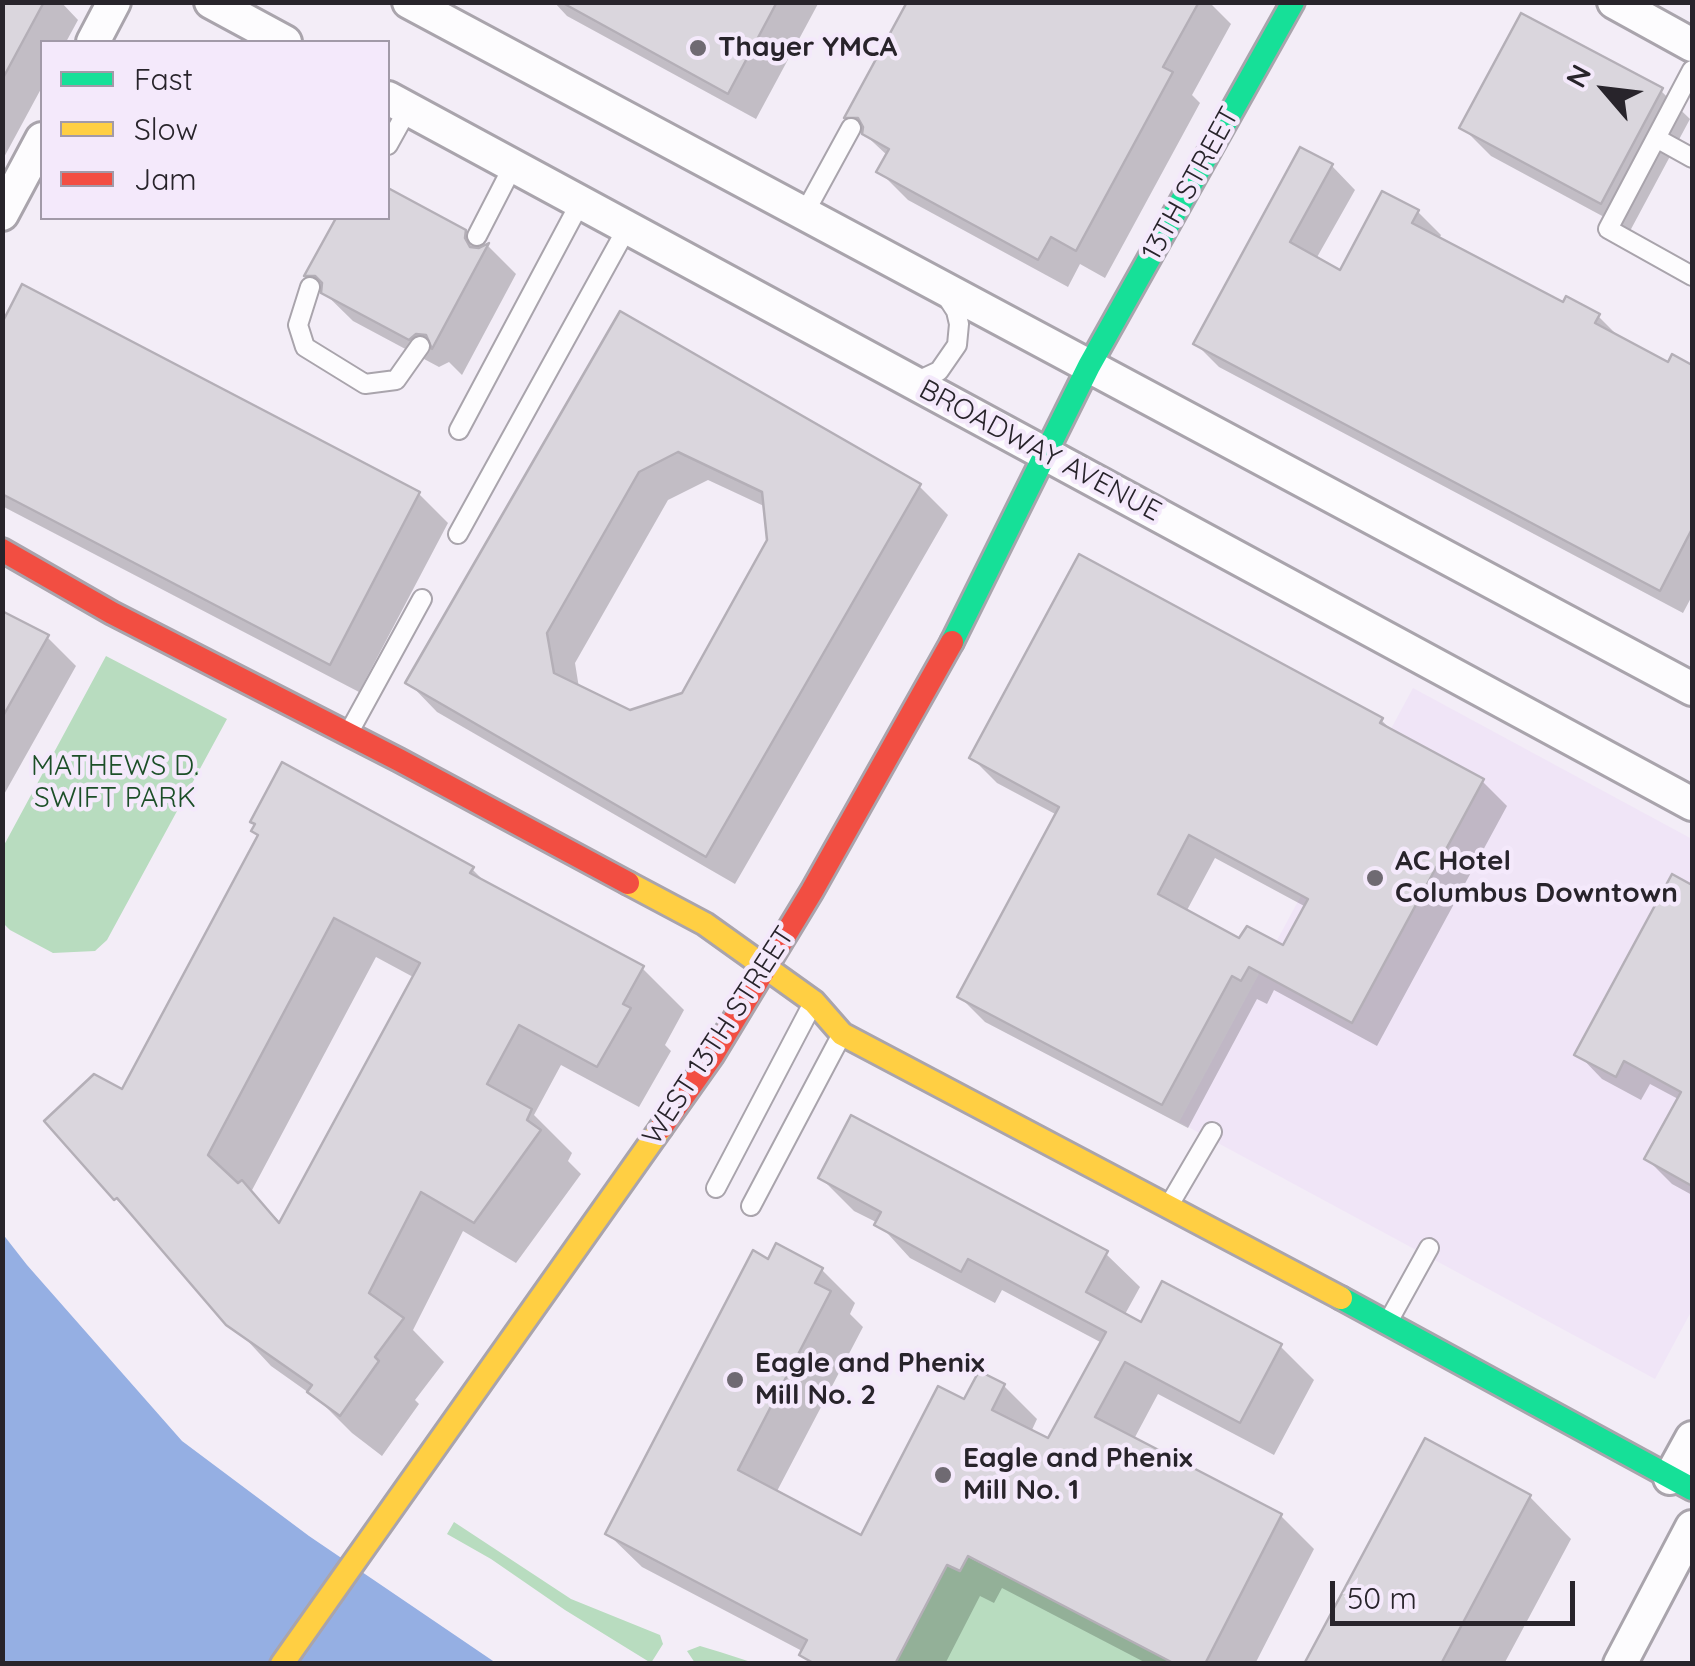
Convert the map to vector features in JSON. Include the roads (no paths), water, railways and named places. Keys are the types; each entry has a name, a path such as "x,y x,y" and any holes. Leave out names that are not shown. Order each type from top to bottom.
{"main road":[{"name":"13TH STREET","path":"1089,366 1293,2"},
{"name":"WEST 13TH STREET","path":"282,1664 712,1056 812,891 941,664 1089,366"},
{"path":"2,550 161,639 705,924 814,1002 842,1034 1388,1323 1682,1484"}],"street":[{"path":"94,40 114,2"},
{"path":"211,2 265,25"},
{"path":"409,2 1692,689"},
{"path":"1614,2 1692,45"},
{"name":"BROADWAY AVENUE","path":"398,103 1692,804"},
{"path":"2,214 40,142"},
{"path":"1682,1484 1692,1438"},
{"path":"1620,1664 1692,1528"}],"lane":[{"path":"1692,70 1608,229 1692,276"},
{"path":"390,137 398,103"},
{"path":"804,214 851,128"},
{"path":"1656,138 1692,158"},
{"path":"477,236 513,166"},
{"path":"460,430 580,203"},
{"path":"458,534 626,228"},
{"path":"899,375 922,380 939,370 957,345 956,311 930,281"},
{"path":"310,287 298,325 305,347 366,384 396,380 420,346"},
{"path":"348,734 422,599"},
{"path":"716,1188 814,1002"},
{"path":"751,1206 842,1034"},
{"path":"1168,1208 1212,1132"},
{"path":"1388,1323 1429,1248"}],"water":[{"path":"2,1233 182,1441 309,1536 496,1663 3,1663"}],"place":[{"name":"Thayer YMCA","path":"698,48"},
{"name":"AC Hotel Columbus Downtown","path":"1375,878"},
{"name":"Eagle and Phenix Mill No. 2","path":"735,1380"},
{"name":"Eagle and Phenix Mill No. 1","path":"943,1475"}],"park label":[{"name":"MATHEWS D. SWIFT PARK","path":"115,783"}]}
